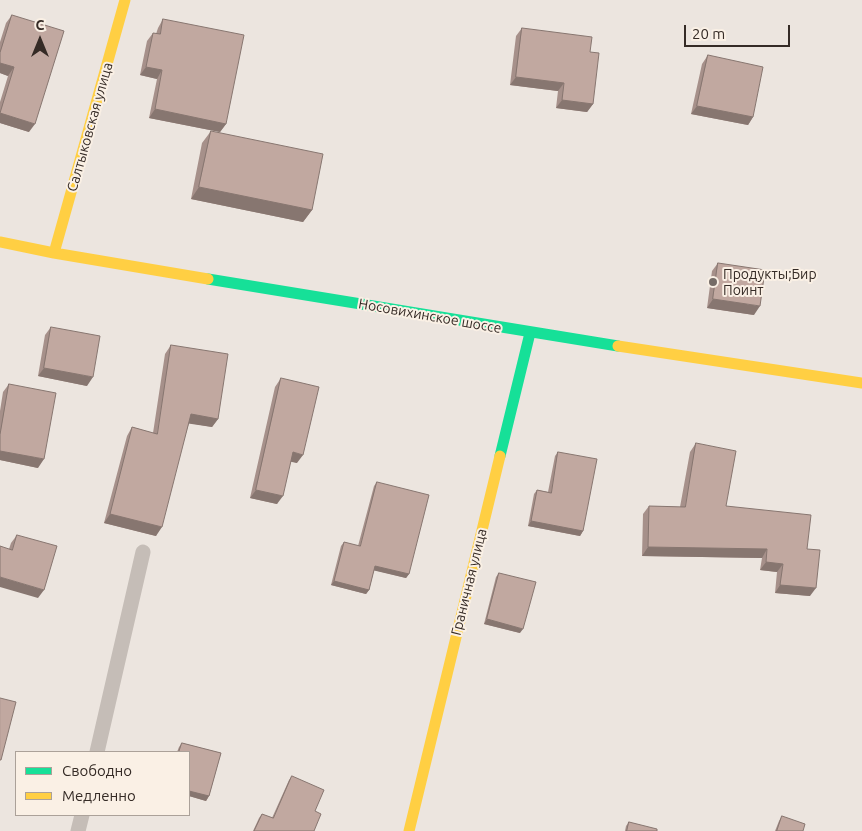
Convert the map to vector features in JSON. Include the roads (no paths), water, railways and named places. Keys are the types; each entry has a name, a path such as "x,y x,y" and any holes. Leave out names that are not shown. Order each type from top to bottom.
{"main road":[{"name":"Салтыковская улица","path":"54,253 125,0"},
{"name":"Носовихинское шоссе","path":"0,242 54,253 530,333 862,383"},
{"name":"Граничная улица","path":"409,831 530,333"}],"lane":[{"path":"97,751 143,552"},
{"path":"78,831 82,816"}],"place":[{"name":"Продукты;Бир Поинт","path":"713,282"}]}
